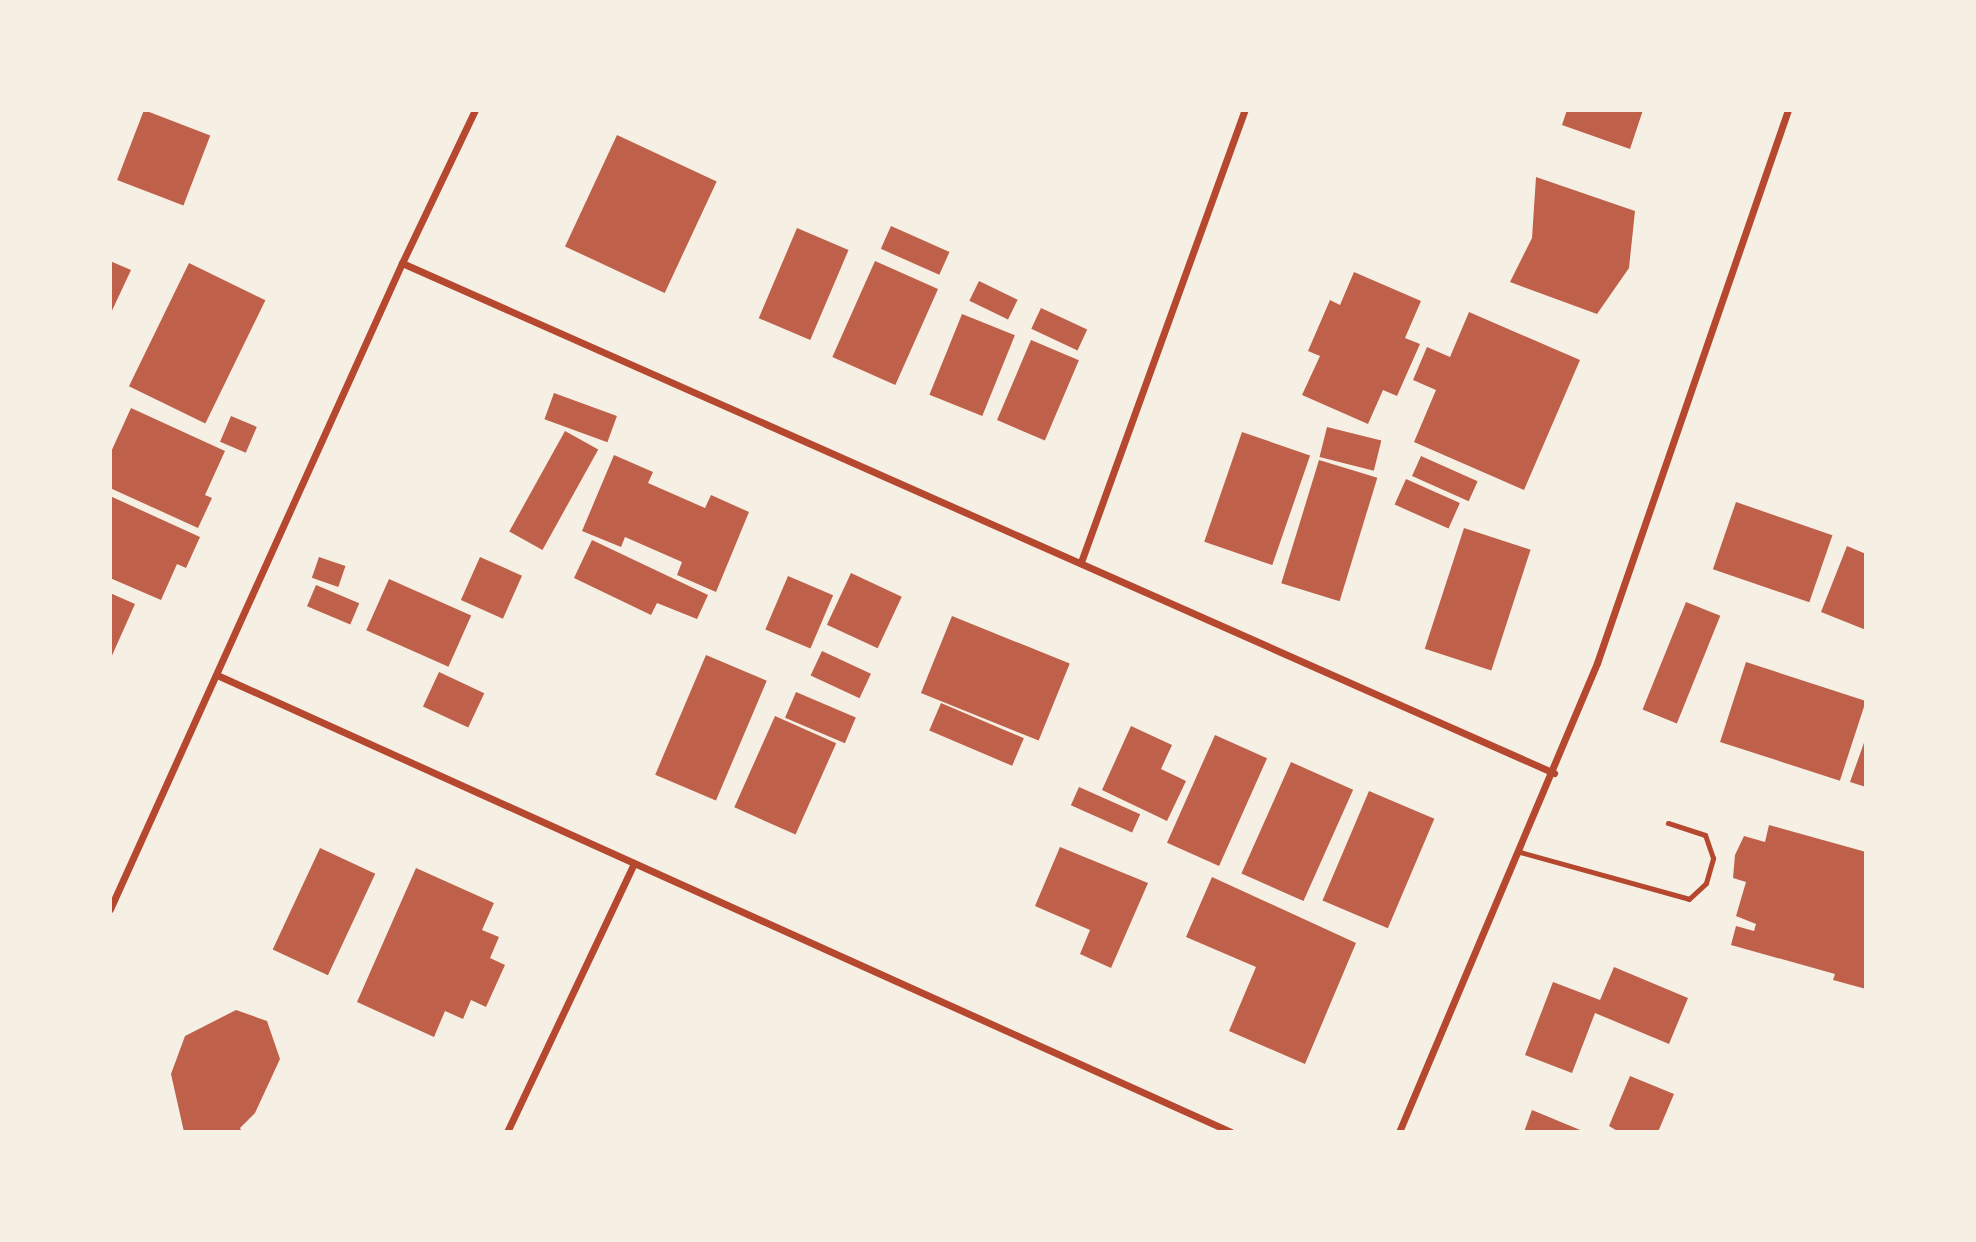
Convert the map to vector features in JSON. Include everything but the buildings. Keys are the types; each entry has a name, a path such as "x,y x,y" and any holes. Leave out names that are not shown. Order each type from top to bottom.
{"street":[{"path":"110,909 402,263 475,110"},
{"path":"1081,562 1245,110"},
{"path":"1398,1132 1554,773 1597,663 1788,110"},
{"path":"402,263 1554,773"},
{"path":"217,675 633,865 1231,1132"},
{"path":"507,1132 633,865"}],"lane":[{"path":"1520,852 1689,899 1706,883 1713,858 1705,835 1668,823"}]}
